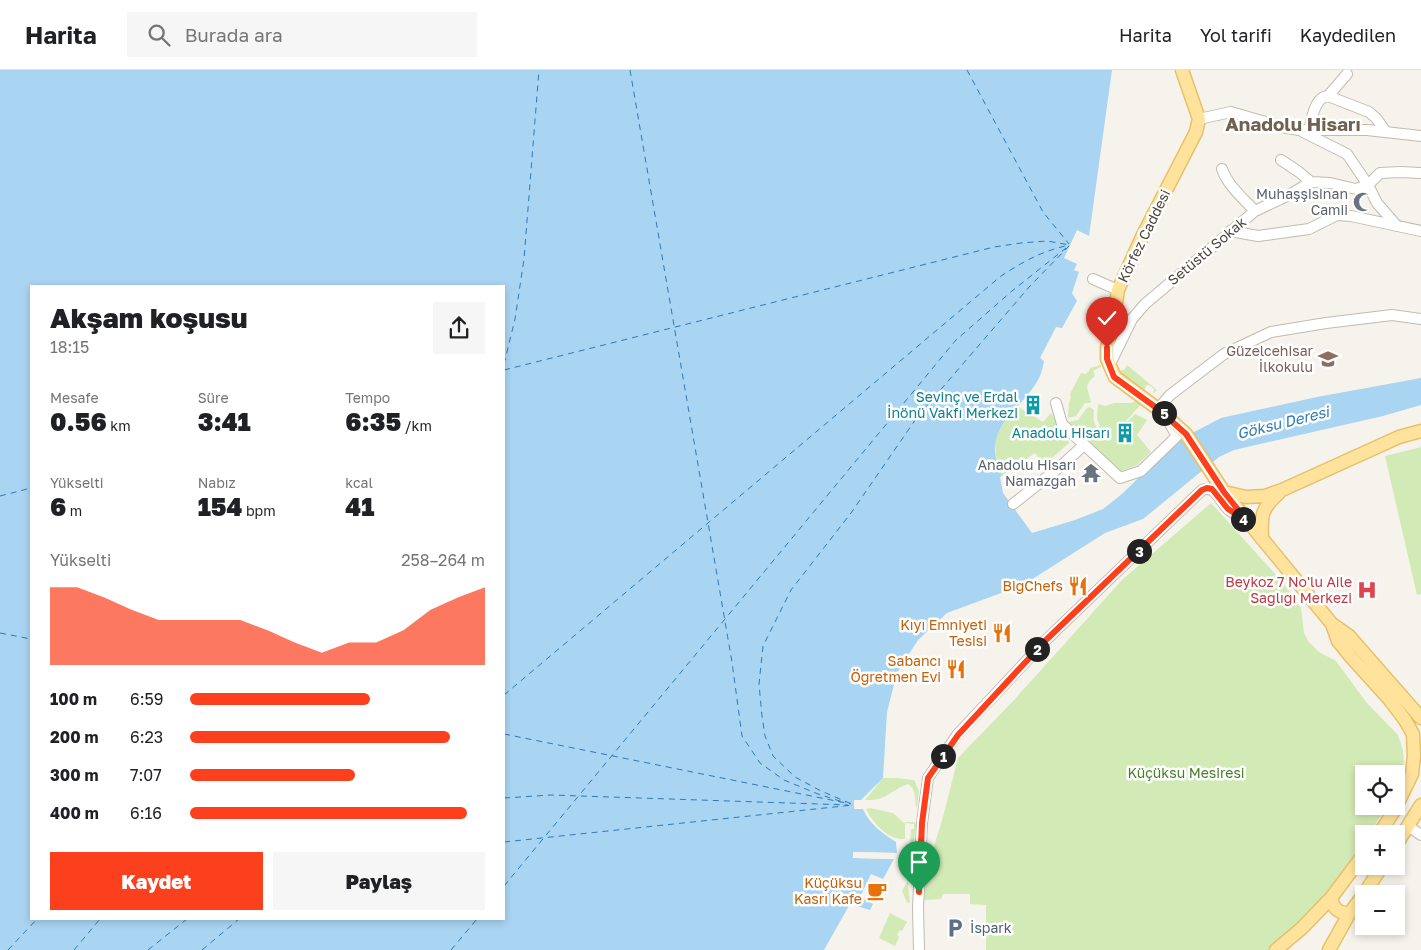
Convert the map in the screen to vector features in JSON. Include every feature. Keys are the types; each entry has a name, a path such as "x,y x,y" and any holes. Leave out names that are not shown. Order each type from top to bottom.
{"main road":[{"path":"1185,71 1199,119"},
{"name":"Körfez Caddesi","path":"1109,366 1107,348 1118,290 1142,237 1192,142 1199,119"},
{"path":"1109,366 1114,377 1170,418 1186,434 1224,492 1332,624 1349,636 1421,718"},
{"path":"1224,492 1246,497 1265,496 1400,437 1421,431"},
{"path":"1262,539 1261,519 1264,511 1267,504 1282,490"},
{"path":"1332,624 1338,641 1351,658 1389,699 1404,720 1417,730 1412,774 1394,811 1384,825"},
{"path":"1405,831 1421,805"},
{"path":"1276,950 1302,928 1331,898 1355,866"},
{"path":"1331,898 1333,906 1340,912 1349,914"},
{"path":"1329,950 1355,906"}],"street":[{"path":"1305,130 1316,106 1324,96 1328,96 1347,74"},
{"path":"1328,96 1369,112 1386,132"},
{"path":"1199,119 1231,112 1282,127 1305,130 1367,130 1421,136"},
{"path":"1305,130 1347,154 1368,185 1377,203 1397,226"},
{"path":"1281,160 1300,172 1311,182 1330,183 1356,189 1368,185 1380,173 1421,173"},
{"path":"1222,169 1230,185 1255,211"},
{"name":"Setüstü Sokak","path":"1109,366 1132,319 1145,304 1255,211 1311,182"},
{"path":"1365,220 1377,203"},
{"path":"1230,231 1258,236 1309,229 1337,215 1351,216 1421,231"},
{"path":"1093,279 1118,290"},
{"path":"1158,409 1170,395 1224,354 1271,332 1392,315 1421,319"},
{"path":"1056,403 1062,424 1120,478 1141,471 1177,436 1170,424 1170,418"},
{"path":"1012,504 1061,466 1084,445"},
{"path":"919,950 918,908 922,823 928,778 958,735 1047,639 1202,490 1212,489 1228,509 1247,521"},
{"path":"1408,826 1421,835"}],"green space":[{"path":"1101,365 1101,367 1093,371 1095,376 1087,386 1091,403 1085,403 1076,416 1068,418 1070,394 1081,373 1086,374 1090,368"},
{"path":"1127,365 1157,390 1153,394 1154,389 1147,385 1143,394 1121,377 1121,370 1124,370"},
{"path":"1138,399 1144,401 1126,421 1135,414 1147,420 1137,435 1151,452 1137,465 1121,471 1068,422 1078,420 1087,408 1090,407 1094,410 1095,425 1098,429 1100,426 1097,419 1098,404 1106,406 1114,403 1132,403"},
{"path":"1017,406 1043,422 1051,413 1069,443 1044,465 1035,453 1002,476 996,454 996,438"},
{"path":"1421,447 1421,594 1417,595 1385,456"},
{"name":"Küçüksu Mesiresi","path":"1211,503 1277,576 1301,608 1304,633 1308,641 1319,652 1336,661 1366,702 1398,735 1403,751 1404,765 1355,765 1355,815 1381,815 1375,825 1355,825 1355,856 1333,891 1269,950 986,950 986,905 970,904 970,894 943,894 941,899 924,900 923,891 928,866 958,758 1014,700 1122,580"},
{"path":"883,778 914,780 919,791 917,807 914,791 908,784 881,798 865,800"},
{"path":"870,808 893,813 904,823 915,822 908,885 910,903 907,902 902,891 907,882 911,829 914,829 914,824 905,823 905,839 891,836 871,818 866,809"},
{"path":"890,913 907,922 902,931 900,930 897,935 899,937 895,946 879,938"}],"water":[{"name":"Göksu Deresi","path":"0,70 1112,70 1089,236 1077,230 1064,258 1077,264 1074,270 1079,272 1072,293 1077,301 1062,328 1056,327 1040,358 1044,361 1040,376 1029,393 1002,426 995,446 996,458 1002,476 1000,477 1003,493 1032,533 1103,509 1122,494 1175,442 1221,418 1317,397 1421,378 1421,405 1383,416 1234,450 1219,457 1143,519 1105,533 1023,585 947,613 918,640 897,673 887,712 883,778 861,800 854,800 854,809 863,809 881,832 896,842 897,853 853,852 853,858 894,859 883,879 871,874 860,897 873,904 870,910 850,904 824,950 0,950"}],"pier":[{"path":"853,852 897,853 895,856 855,854 895,857 894,859 853,858"}],"ferry route":[{"path":"505,360 515,319 524,259 539,70"},
{"path":"630,70 732,662 742,736 760,763 784,780 846,803"},
{"path":"967,70 1043,212 1069,244"},
{"path":"505,370 994,247 1047,241 1070,245 1030,286 918,416 851,513 791,590 763,646 759,684 765,736 773,756 795,777 821,791 854,805"},
{"path":"505,694 1001,276 1034,257 1069,245"},
{"path":"505,885 956,340 1012,291 1066,248"},
{"path":"0,496 30,488"},
{"path":"0,633 30,639"},
{"path":"505,734 851,804"},
{"path":"505,798 551,795 848,805"},
{"path":"505,842 853,805"},
{"path":"8,950 36,920"},
{"path":"74,950 99,920"},
{"path":"148,950 186,920"},
{"path":"202,950 238,920"},
{"path":"451,950 476,920"}],"place":[{"name":"Muhaşşisinan Camii","path":"1363,202"},
{"name":"Güzelcehisar İlkokulu","path":"1328,359"},
{"name":"Sevinç ve Erdal İnönü Vakfı Merkezi","path":"1033,405"},
{"name":"Anadolu Hisarı","path":"1125,433"},
{"name":"Anadolu Hisarı Namazgah","path":"1091,473"},
{"name":"BigChefs","path":"1078,586"},
{"name":"Beykoz 7 No'lu Aile Sağlığı Merkezi","path":"1367,590"},
{"name":"Kıyı Emniyeti Tesisi","path":"1002,633"},
{"name":"Sabancı Öğretmen Evi","path":"956,669"},
{"name":"Küçüksu Kasrı Kafe","path":"877,891"},
{"name":"İspark","path":"955,928"}],"district":[{"name":"Anadolu Hisarı","path":"1293,124"}],"route":[{"path":"919,892 922,823 928,778 958,735 1047,639 1202,490 1212,489 1228,509 1247,521 1224,492 1186,434 1170,418 1114,377 1107,359 1107,348"}]}
